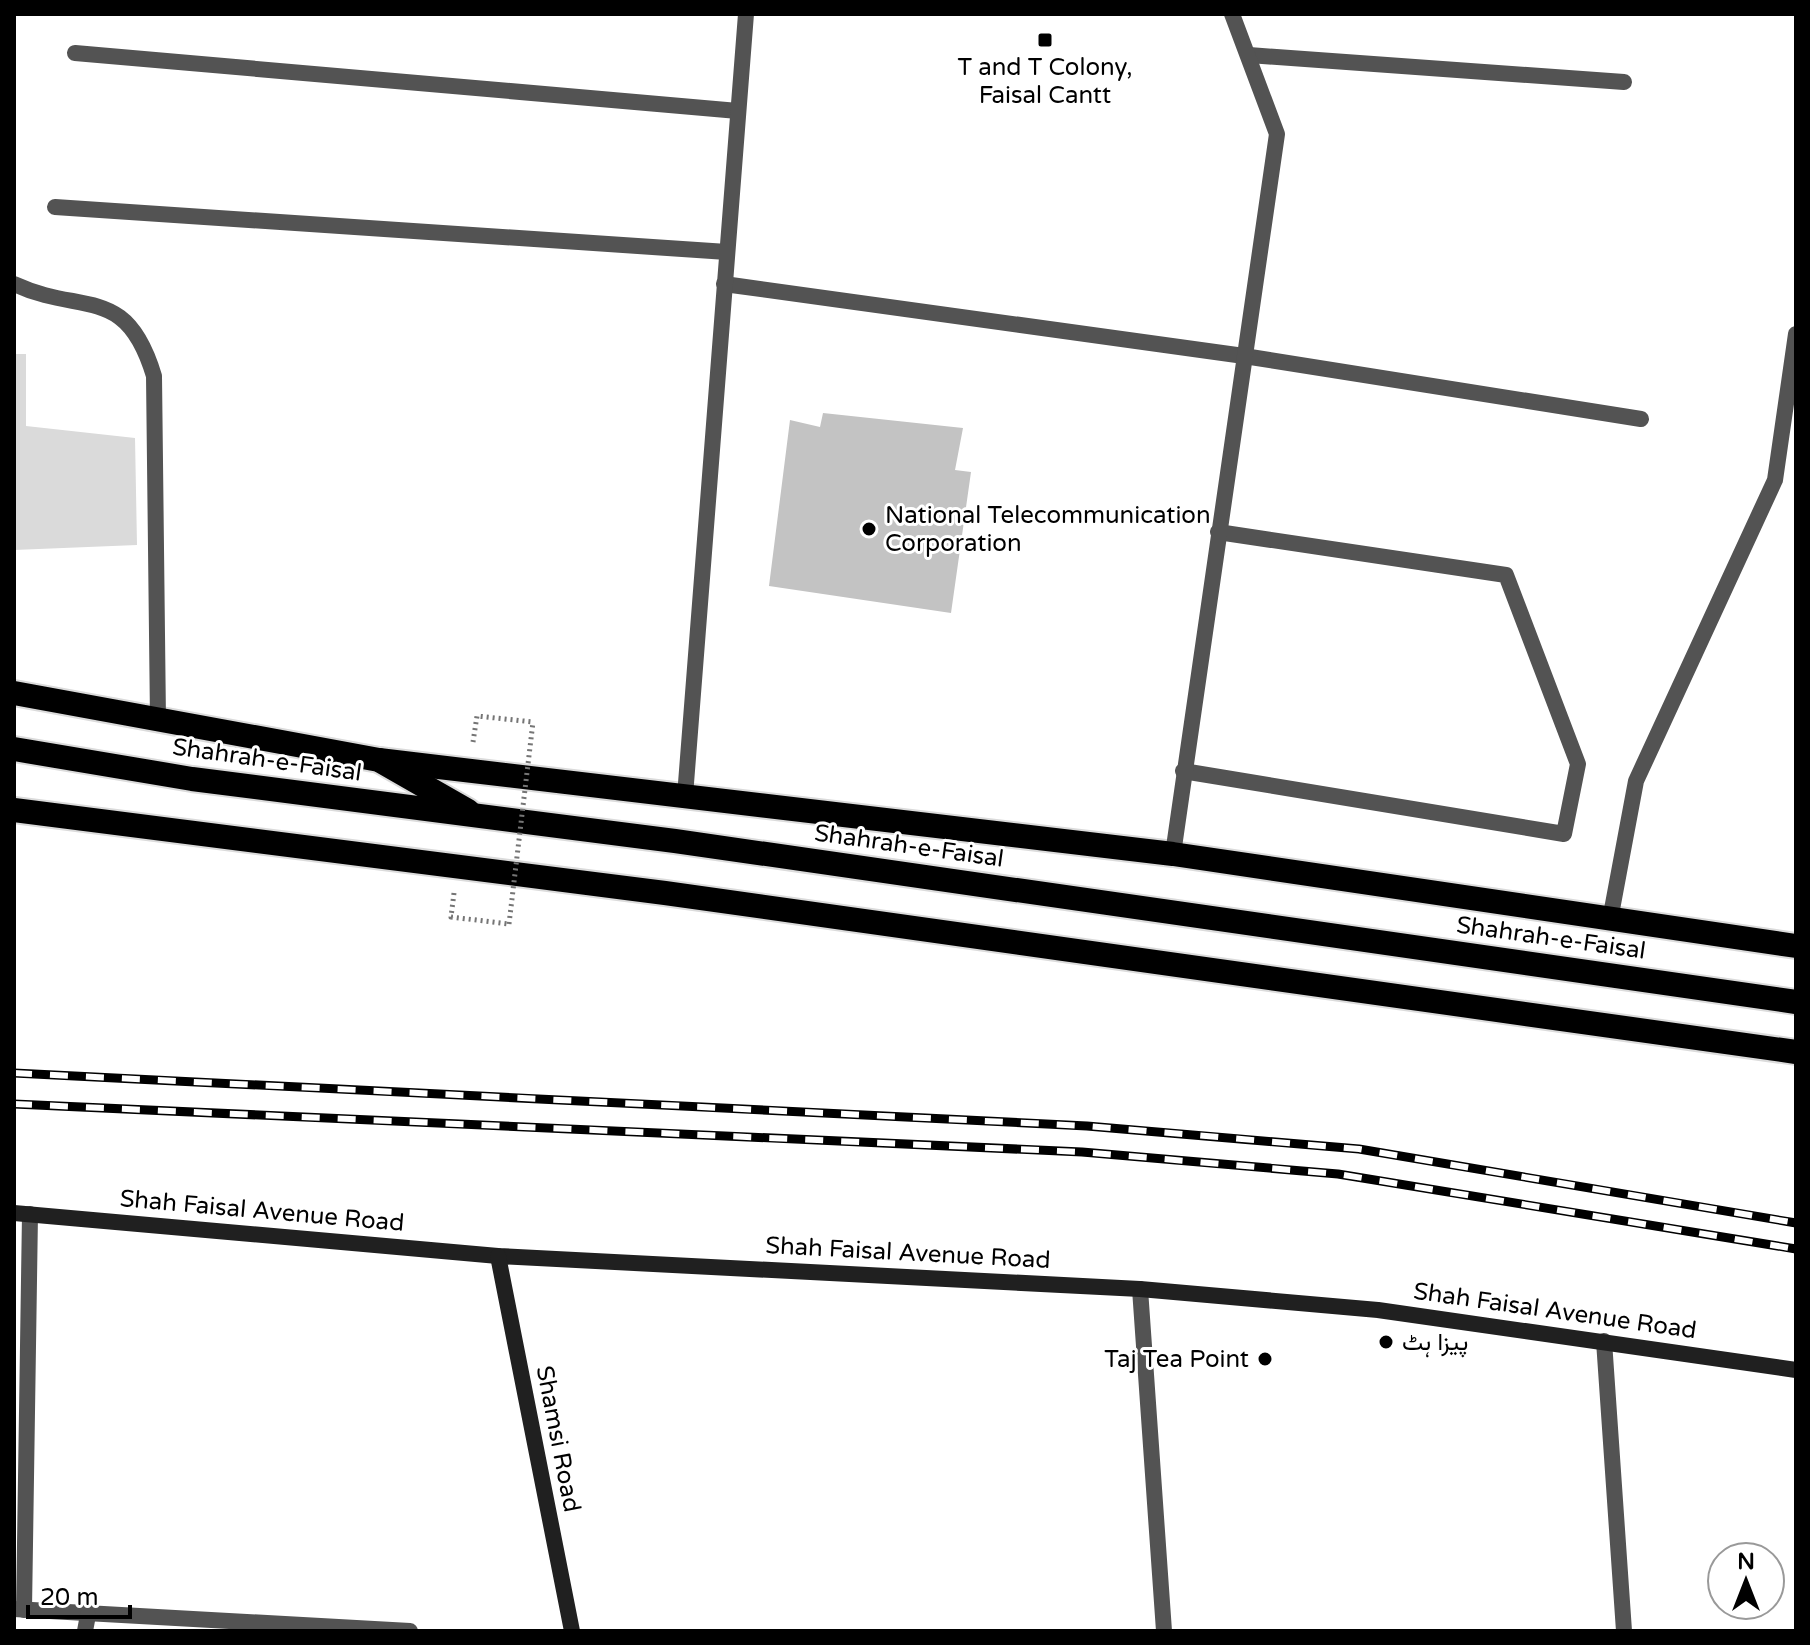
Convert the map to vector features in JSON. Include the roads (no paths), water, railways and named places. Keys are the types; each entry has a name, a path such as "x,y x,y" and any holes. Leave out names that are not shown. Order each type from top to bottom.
{"highway":[{"path":"14,693 379,760 1173,854 1796,946"},
{"name":"Shahrah-e-Faisal","path":"14,749 192,779 675,841 1796,1002"},
{"path":"379,760 478,816"},
{"path":"14,810 665,893 1796,1052"}],"street":[{"path":"685,796 746,14"},
{"path":"1173,854 1277,134 1232,14"},
{"path":"75,53 738,111"},
{"path":"1249,55 1624,82"},
{"path":"55,207 727,252"},
{"path":"14,284 102,307 130,324 144,344 154,376 158,720"},
{"path":"724,284 1244,356 1641,419"},
{"path":"1610,920 1636,781 1775,480 1796,334"},
{"path":"1183,771 1564,834 1578,764 1506,575 1218,532"},
{"path":"22,1214 19,1609 86,1623 410,1631"},
{"name":"Shah Faisal Avenue Road","path":"22,1214 498,1256 1140,1289 1378,1310 1796,1370"},
{"name":"Shamsi Road","path":"498,1256 572,1631"},
{"path":"1140,1289 1164,1631"},
{"path":"1604,1341 1624,1631"}],"railway":[{"path":"14,1073 1087,1126 1359,1149 1796,1223"},
{"path":"14,1104 1082,1152 1338,1174 1796,1249"}],"place":[{"name":"T and T Colony, Faisal Cantt","path":"1045,40"},
{"name":"National Telecommunication Corporation","path":"869,529"},
{"name":"پیزا ہٹ","path":"1386,1342"},
{"name":"Taj Tea Point","path":"1265,1359"}]}
